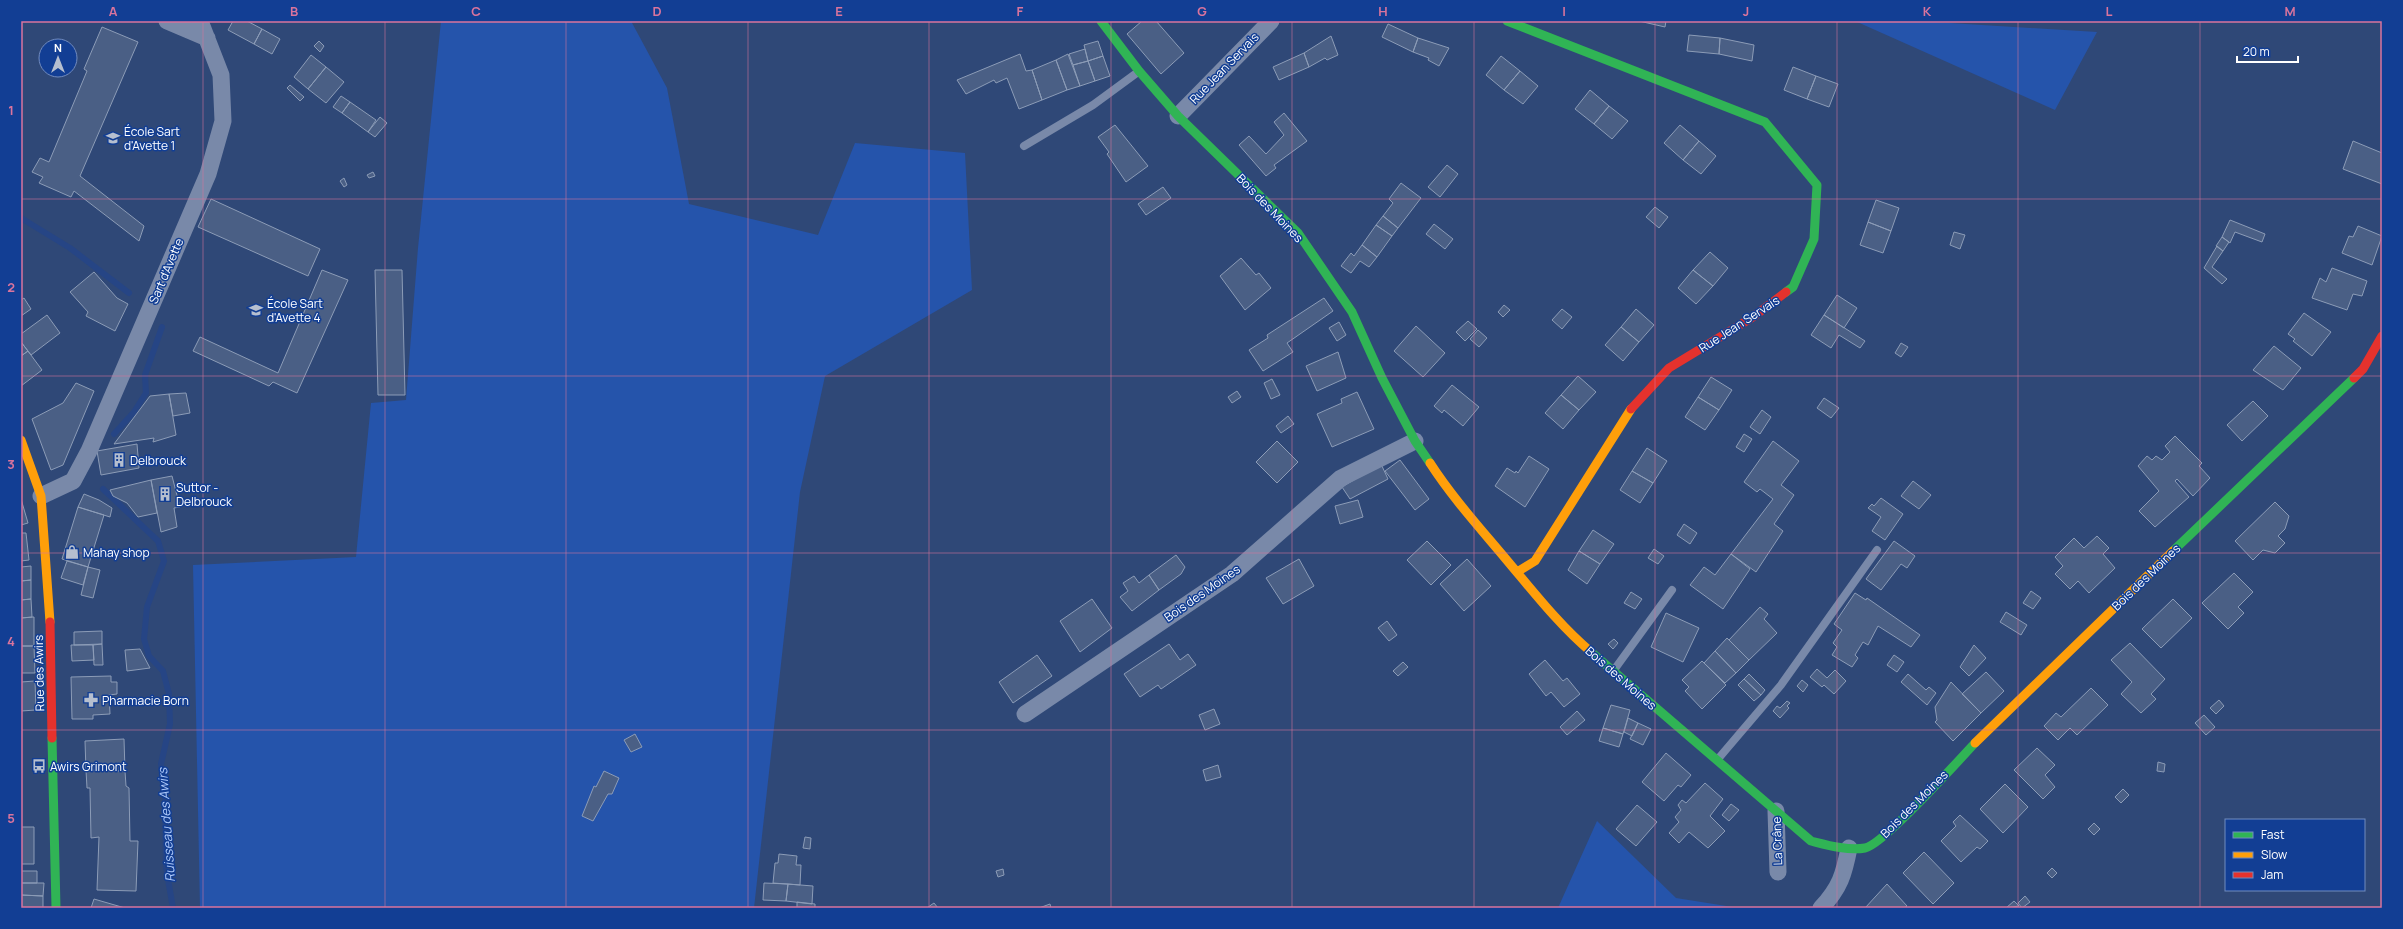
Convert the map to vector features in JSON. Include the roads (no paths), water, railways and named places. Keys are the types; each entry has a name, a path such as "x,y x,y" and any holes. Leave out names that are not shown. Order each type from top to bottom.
{"street":[{"path":"167,21 207,38"},
{"name":"Sart d'Avette","path":"41,496 72,481 89,452 208,174 223,121 221,75 200,21"},
{"name":"Bois des Moines","path":"1101,21 1138,71 1178,116 1298,233 1352,312 1382,378 1415,441 1445,486 1572,636 1811,841 1850,848 1866,848 1888,833 1999,718 2363,369 2382,336"},
{"name":"Rue Jean Servais","path":"1178,116 1270,21"},
{"name":"Rue Jean Servais","path":"1507,21 1766,122 1817,185 1814,239 1793,287 1753,317 1669,368 1634,405 1535,561 1517,572"},
{"name":"Rue des Awirs","path":"21,440 41,496 49,588 56,908"},
{"name":"Bois des Moines","path":"1025,714 1232,574 1341,478 1415,441"},
{"name":"La Crâne","path":"1776,811 1778,872"},
{"path":"1821,908 1834,894 1843,877 1850,848"}],"lane":[{"path":"1024,146 1093,105 1138,71"},
{"path":"1717,760 1781,685 1877,550"},
{"path":"1613,672 1672,590"}],"waterway":[{"name":"Ruisseau des Awirs","path":"21,218 70,248 129,293"},
{"name":"Ruisseau des Awirs","path":"114,434 134,412 146,393 145,375 162,327"},
{"name":"Ruisseau des Awirs","path":"103,489 158,541 164,561 147,607 144,639 149,656 163,671 169,694 170,724 161,764 165,797 166,868 173,908"}],"place":[{"name":"École Sart d'Avette 1","path":"113,138"},
{"name":"École Sart d'Avette 4","path":"256,310"},
{"name":"Delbrouck","path":"119,460"},
{"name":"Suttor - Delbrouck","path":"165,494"},
{"name":"Mahay shop","path":"72,552"},
{"name":"Pharmacie Born","path":"91,700"},
{"name":"Awirs Grimont","path":"39,766"}]}
